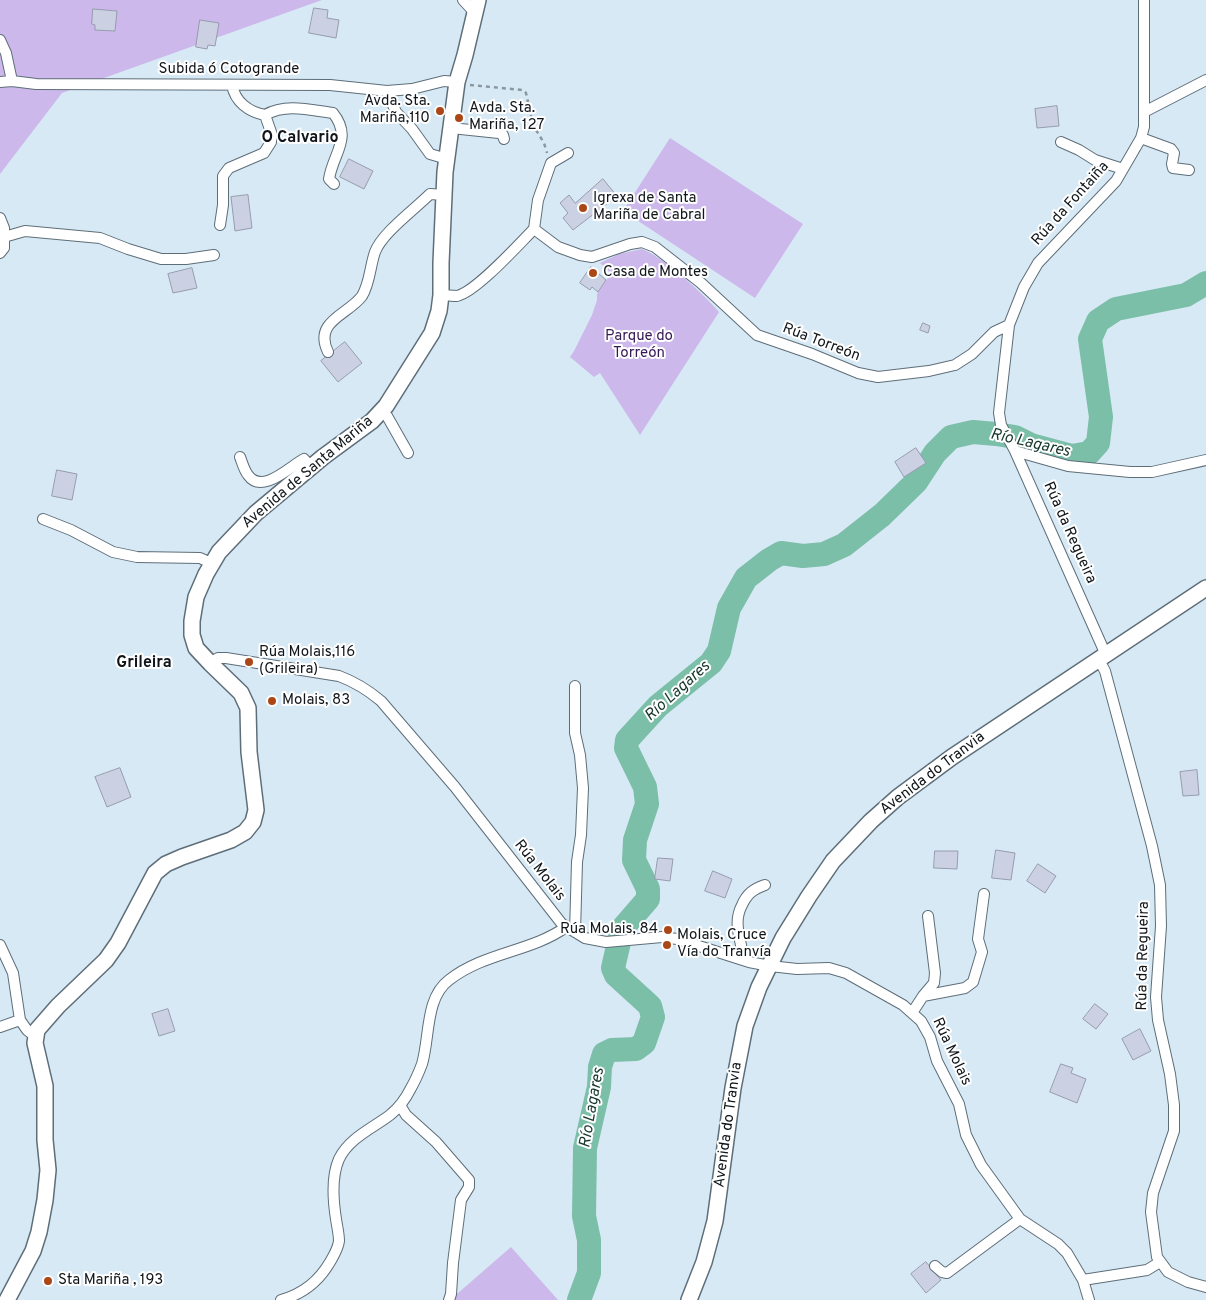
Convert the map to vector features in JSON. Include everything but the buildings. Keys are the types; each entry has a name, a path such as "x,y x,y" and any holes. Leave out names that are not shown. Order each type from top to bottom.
{"main road":[{"name":"Avenida de Santa Mariña","path":"36,1037 41,1024 106,960 118,943 155,874 166,864 182,856 231,840 245,832 253,822 256,810 249,752 248,708 241,692 196,648 192,635 192,620 196,597 211,563 230,538 256,513 372,421 386,406 432,333 439,311 441,295 444,195 457,82 477,7"},
{"name":"Avenida do Tranvia","path":"688,1300 704,1262 715,1222 733,1088 745,1026 759,987 783,938 833,861 871,821 898,797 952,757 1206,588"},
{"path":"8,1300 33,1251 45,1200 48,1170 45,1140 45,1086 35,1043 36,1037"}],"street":[{"path":"463,0 477,7"},
{"name":"Rúa da Fontaiña","path":"1002,425 999,413 1009,325 1024,287 1038,263 1116,181 1141,138 1144,127 1144,0"},
{"path":"0,40 6,53 12,81"},
{"path":"1144,112 1206,80"},
{"name":"Subida ó Cotogrande","path":"0,82 232,86 330,85 390,91 412,89 444,81 457,82"},
{"path":"232,86 234,96 242,105 256,114 265,115 285,107 333,113 340,121 342,130 341,145 330,170 329,179 334,184"},
{"path":"390,91 390,98 396,112 412,129 430,154 447,159"},
{"path":"220,225 223,205 223,176 229,168 264,153 271,142 271,132 265,115"},
{"path":"451,128 499,133 504,139"},
{"path":"1141,138 1171,149 1174,153 1173,168 1189,170"},
{"path":"1060,142 1079,150 1094,160 1123,169"},
{"path":"441,295 458,296 469,289 498,266 534,229 538,200 552,163 568,153"},
{"path":"328,352 324,343 327,328 332,321 361,296 367,284 375,251 384,237 430,194 444,195"},
{"path":"0,218 4,228 4,248 0,253"},
{"name":"Rúa Torreón","path":"534,229 558,246 580,255 592,257 630,244 642,242 654,247 701,283 757,335 812,354 858,373 878,377 929,371 955,365 972,354 994,332 1009,325"},
{"path":"4,237 25,231 100,238 161,259 186,259 214,255"},
{"path":"381,411 387,416 408,453"},
{"name":"Rúa da Regueira","path":"1002,425 1015,451 1102,657 1152,846 1160,885 1161,926 1156,997 1158,1020 1170,1074 1174,1105 1174,1131 1153,1193 1151,1212 1156,1257 1160,1262"},
{"path":"1015,451 1068,466 1130,472 1152,472 1206,460"},
{"path":"240,457 248,475 254,481 260,483 268,482 304,459 312,467"},
{"path":"43,519 70,530 112,552 137,557 200,558 211,563"},
{"name":"Rúa Molais","path":"210,663 218,658 226,658 339,676 352,680 366,690 381,701 455,787 562,924 585,938 606,942 662,936 770,966 797,969 829,968 846,974 903,1005 921,1021 930,1037 937,1061 959,1104 966,1135 981,1165 1020,1218 1058,1244 1074,1263 1083,1280 1089,1300"},
{"path":"281,1300 294,1298 311,1285 323,1274 337,1251 339,1240 333,1201 335,1168 340,1156 355,1140 374,1124 391,1114 411,1088 422,1063 433,1005 442,986 462,971 492,957 531,945 570,929 581,835 583,788 574,710 575,686"},
{"path":"743,960 737,926 738,913 750,892 765,885"},
{"path":"924,996 965,988 973,982 982,952 978,939 984,894"},
{"path":"912,1013 934,983 935,973 928,916"},
{"path":"0,945 13,973 20,1020 27,1030 36,1037"},
{"path":"0,1027 20,1020"},
{"path":"400,1104 406,1115 436,1142 469,1180 469,1186 461,1200 449,1300"},
{"path":"935,1266 942,1272 947,1273 1020,1218"},
{"path":"1083,1280 1147,1270 1160,1262 1168,1272 1188,1282 1206,1287"}],"path":[{"path":"457,82 481,87 523,90 526,93 533,125 544,143 552,163"}],"green space":[{"path":"0,0 322,0 62,93 0,174"},
{"path":"670,138 803,224 755,298 623,211"},
{"name":"Parque do Torreón","path":"642,249 660,259 683,277 719,312 640,435 600,373 594,377 570,357 592,315 597,294 611,273 600,263 619,254"},
{"path":"511,1247 558,1300 450,1300"}],"waterway":[{"name":"Río Lagares","path":"579,1300 589,1273 589,1240 584,1216 585,1148 599,1087 600,1067 604,1054 612,1050 636,1049 644,1043 653,1017 650,1006 616,975 613,968 622,929 648,899 648,889 634,860 635,840 647,804 645,787 626,748 627,740 658,706 711,663 719,651 729,608 746,578 781,553 803,556 824,554 844,545 882,515 916,482 935,453 951,437 973,432 996,434 1015,437 1031,445 1072,456 1089,453 1098,443 1101,417 1090,339 1098,321 1116,309 1186,295 1206,283"}],"place":[{"name":"Avda. Sta. Mariña,110","path":"440,111"},
{"name":"Avda. Sta. Mariña, 127","path":"459,118"},
{"name":"Igrexa de Santa Mariña de Cabral","path":"583,208"},
{"name":"Casa de Montes","path":"593,273"},
{"name":"Rúa Molais,116 (Grileira)","path":"249,662"},
{"name":"Molais, 83","path":"272,701"},
{"name":"Rúa Molais, 84","path":"668,930"},
{"name":"Molais, Cruce Vía do Tranvía","path":"667,945"},
{"name":"Sta Mariña , 193","path":"48,1281"}],"district":[{"name":"O Calvario","path":"300,139"},
{"name":"Grileira","path":"144,664"}]}
